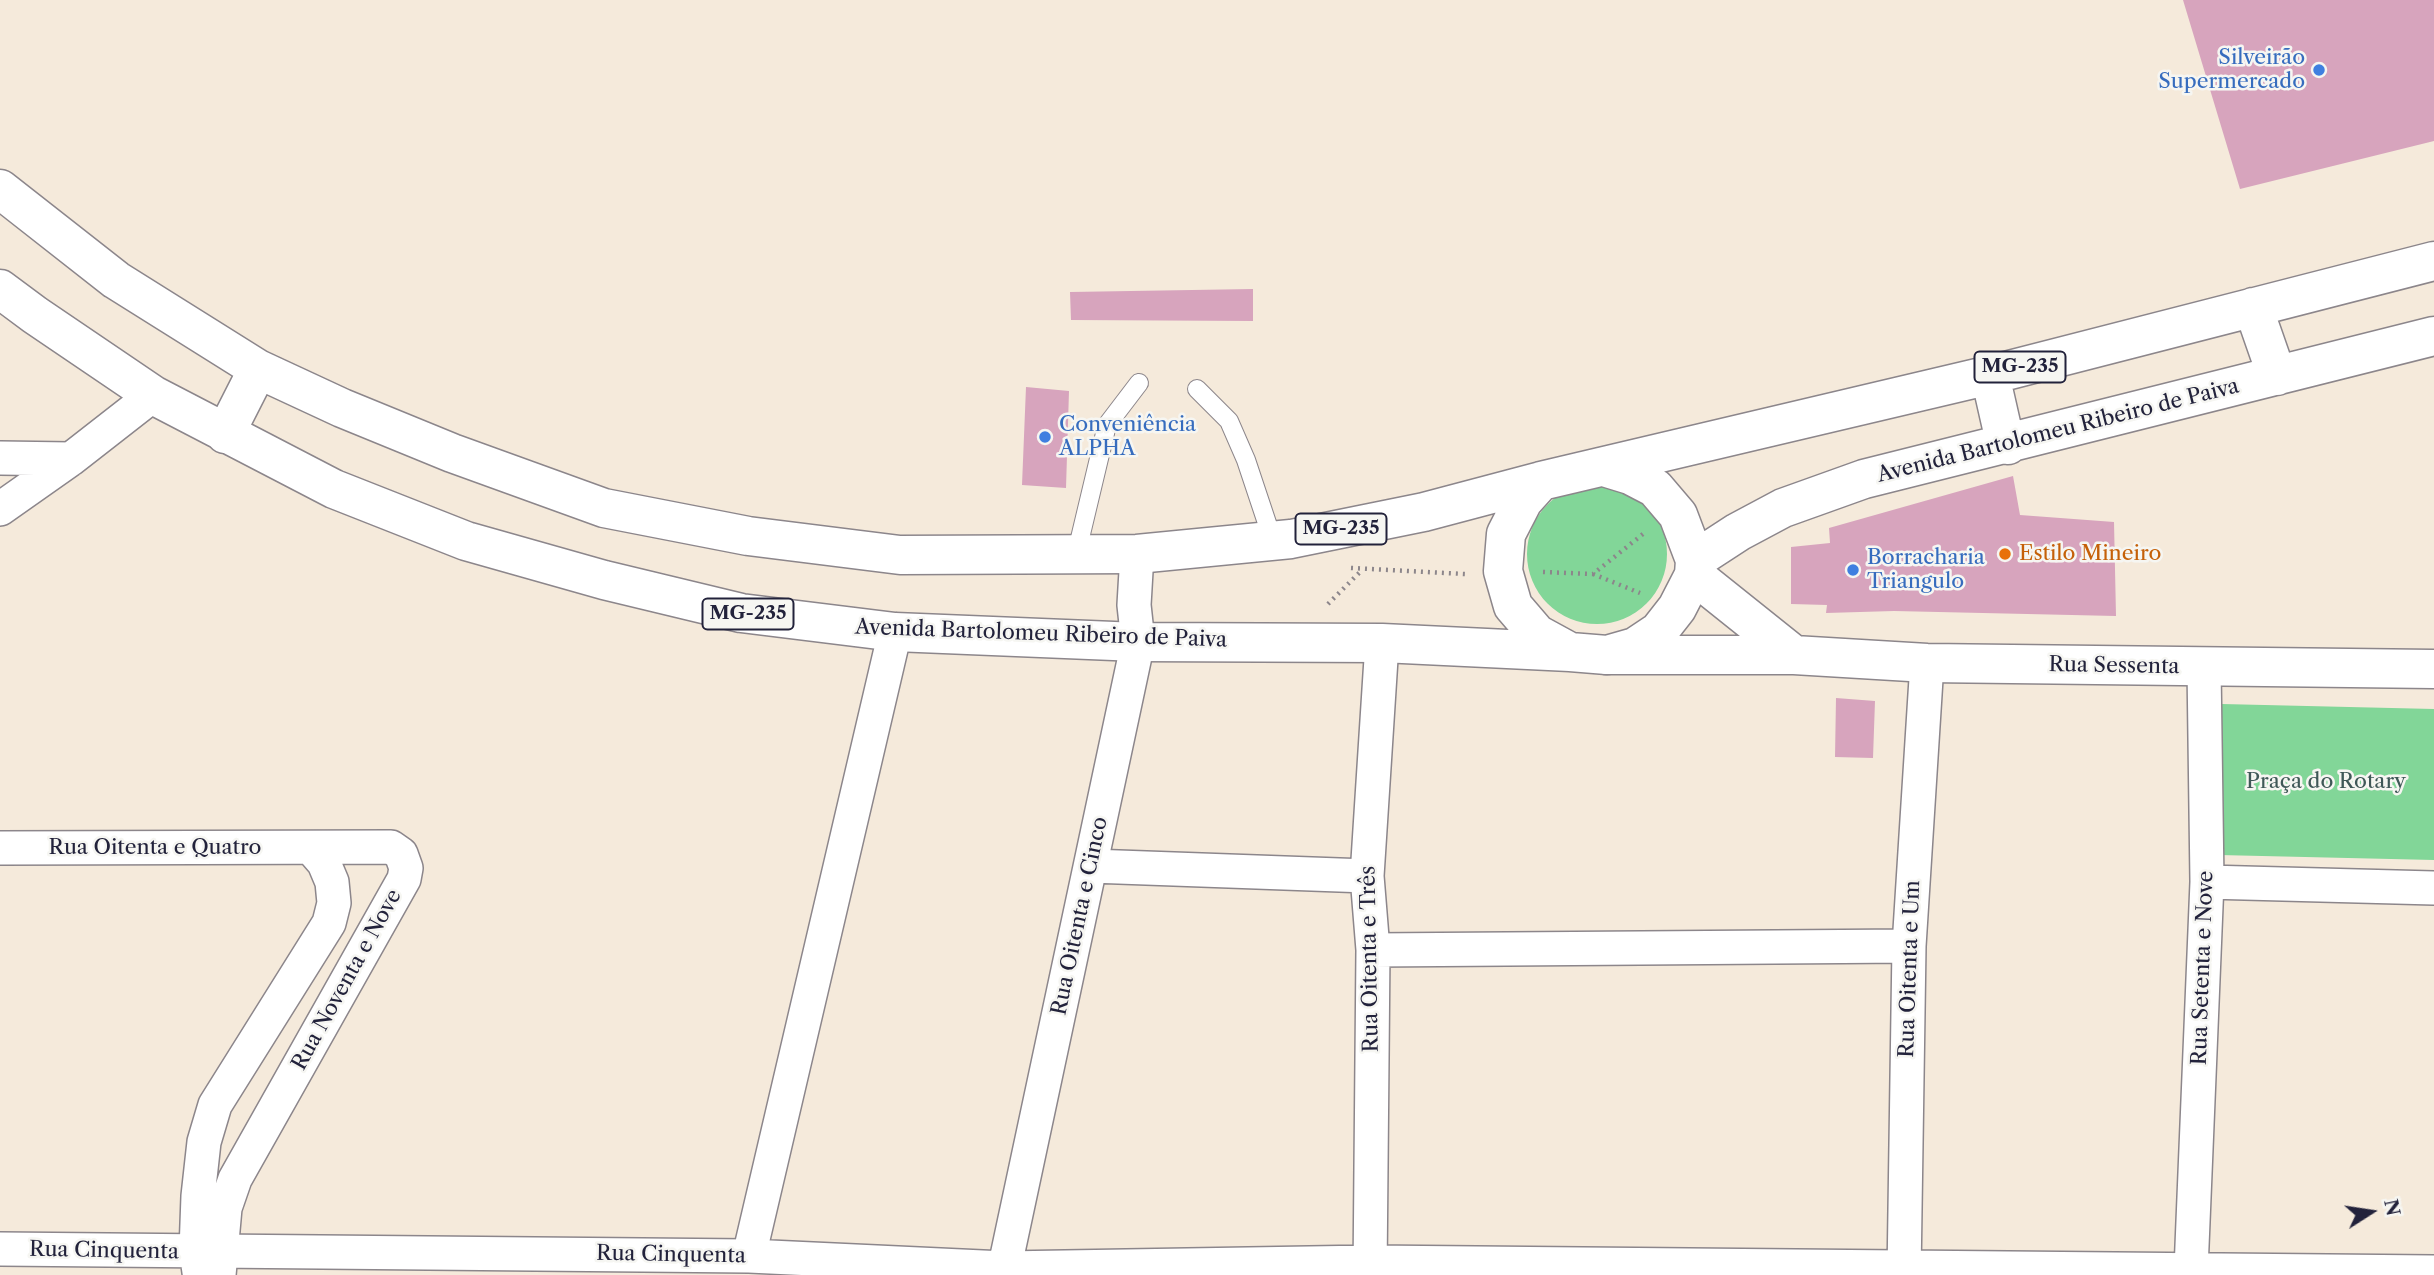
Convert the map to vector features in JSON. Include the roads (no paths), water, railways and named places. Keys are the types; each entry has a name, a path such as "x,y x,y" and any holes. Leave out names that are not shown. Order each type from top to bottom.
{"main road":[{"name":"MG-235","path":"0,189 116,281 258,369 342,408 427,443 604,508 748,536 900,555 1137,554 1291,539 1424,512 1541,481"},
{"name":"MG-235","path":"1604,467 1990,375 2434,261"},
{"name":"Avenida Bartolomeu Ribeiro de Paiva","path":"0,289 153,395 334,489 479,544 604,580 741,613 895,632 1138,642 1382,643 1570,652"},
{"path":"2253,307 2277,376"},
{"name":"Avenida Bartolomeu Ribeiro de Paiva","path":"1694,567 1738,532 1783,508 1864,479 2434,336"},
{"path":"225,434 258,369"},
{"path":"1990,375 2008,444"},
{"path":"1694,567 1677,608 1659,631 1635,647 1607,655 1570,652 1537,634 1513,606 1503,571 1506,534 1523,501 1541,481 1604,467 1630,475 1655,488 1678,514 1694,567 1794,655"},
{"name":"Rua Sessenta","path":"1607,655 1794,655 1927,663 2434,669"}],"street":[{"path":"0,509 71,459 153,395"},
{"path":"0,458 71,459"},
{"name":"Rua Oitenta e Cinco","path":"1003,1271 1138,642 1135,605 1137,554"},
{"path":"749,1256 895,632"},
{"name":"Rua Oitenta e Três","path":"1370,1269 1373,950 1367,876 1382,643"},
{"name":"Rua Oitenta e Um","path":"1904,1271 1909,946 1927,663"},
{"name":"Rua Setenta e Nove","path":"2191,1270 2207,881 2204,667"},
{"name":"Rua Noventa e Nove","path":"209,1263 235,1179 404,879 404,860 401,854 391,847 311,848"},
{"name":"Rua Oitenta e Quatro","path":"0,848 311,848"},
{"name":"Rua Noventa e Nove","path":"209,1263 198,1196 204,1142 215,1105 329,923 334,903 332,882 324,863 311,848"},
{"path":"1091,866 1367,876"},
{"path":"2207,881 2434,888"},
{"path":"1373,950 1909,946"},
{"name":"Rua Cinquenta","path":"0,1250 209,1263 749,1256 1003,1271 1370,1269 2434,1272"}],"lane":[{"path":"1076,555 1107,425 1139,383"},
{"path":"1197,389 1229,421 1246,460 1273,541"}],"place":[{"name":"Silveirão Supermercado","path":"2319,70"},
{"name":"Conveniência ALPHA","path":"1045,437"},
{"name":"Estilo Mineiro","path":"2005,554"},
{"name":"Borracharia Triangulo","path":"1853,570"}],"park label":[{"name":"Praça do Rotary","path":"2326,782"}]}
